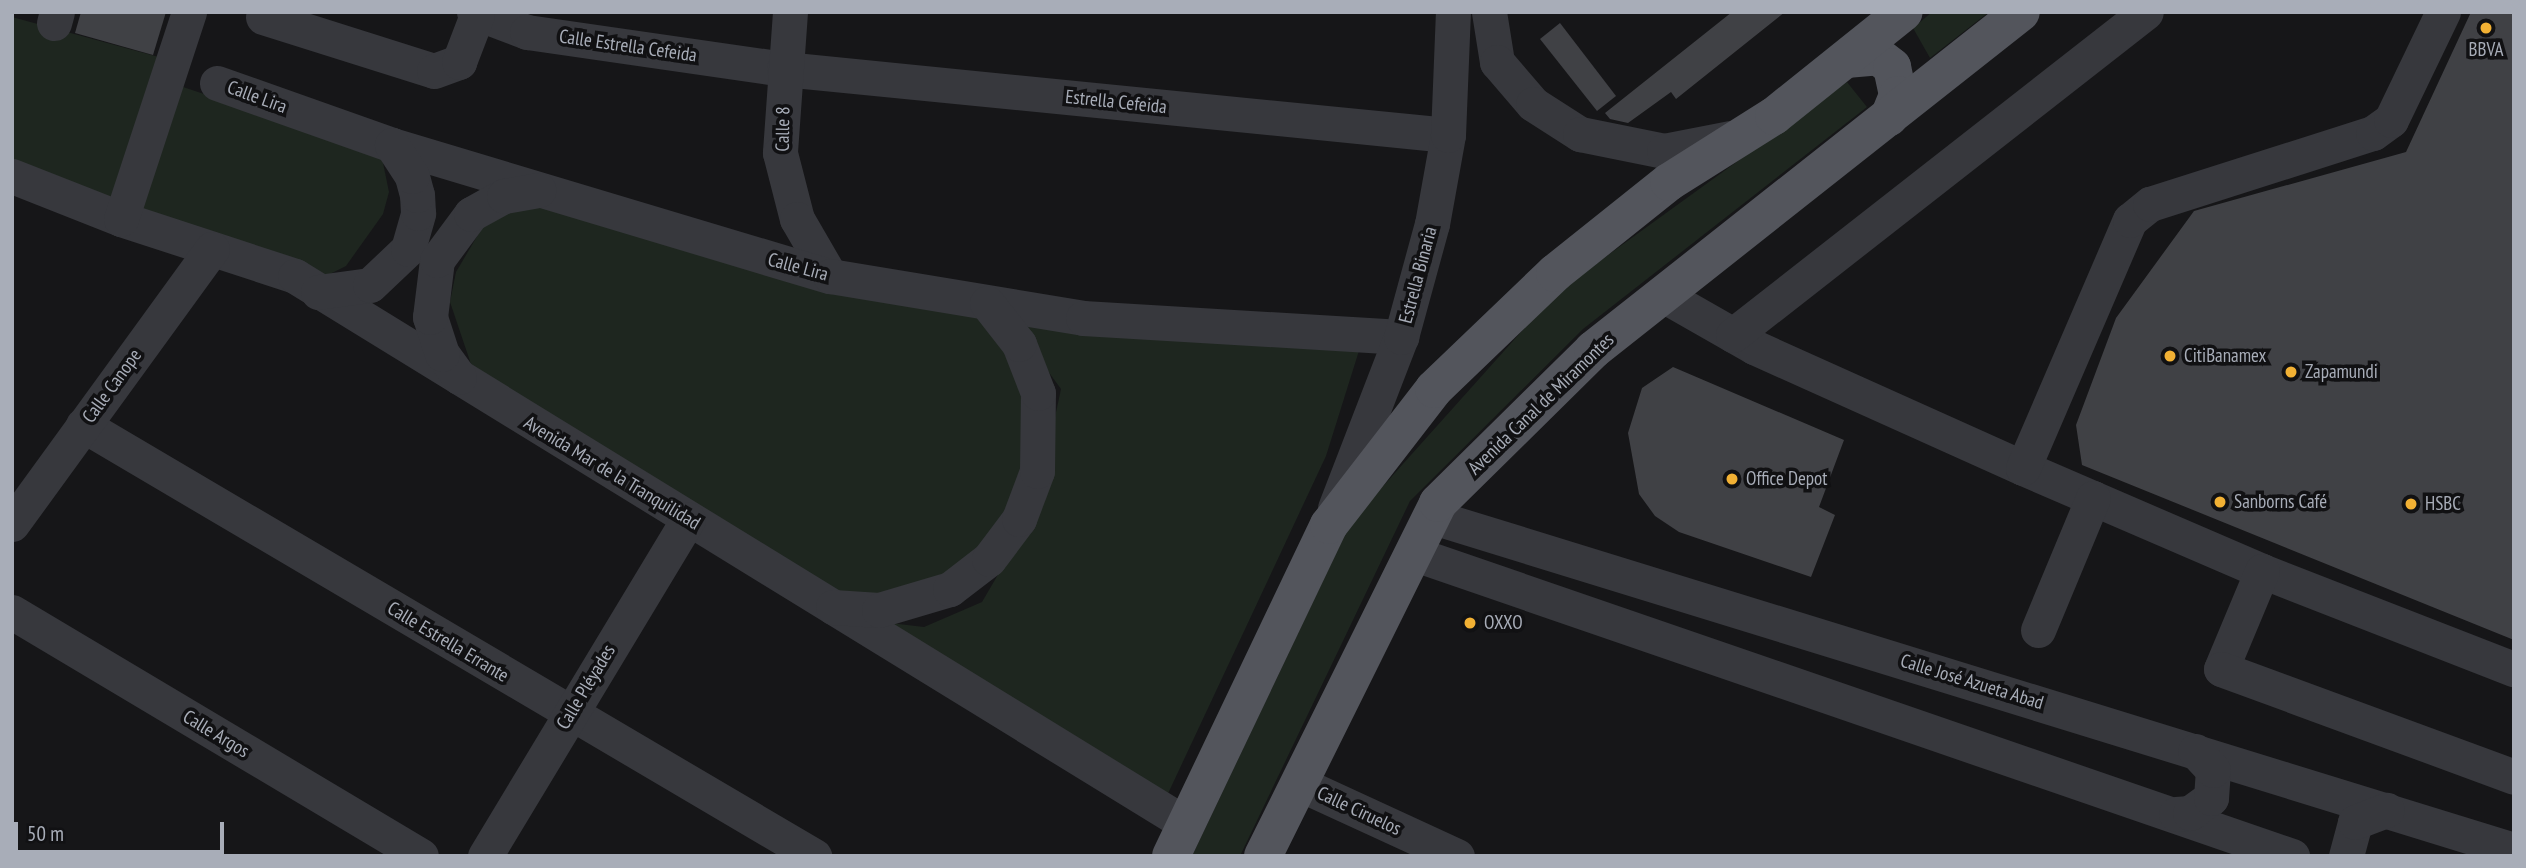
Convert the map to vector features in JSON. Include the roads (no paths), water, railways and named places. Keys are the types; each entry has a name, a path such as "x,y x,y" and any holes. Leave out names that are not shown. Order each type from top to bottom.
{"main road":[{"name":"Avenida Canal de Miramontes","path":"1263,856 1430,516 1593,350 2021,12"},
{"path":"1902,14 1893,35 1903,63 1922,75 1944,74"},
{"path":"1178,840 1329,526 1434,389 1511,310 1669,182 1774,116 1902,14"},
{"path":"1846,59 1878,56 1892,67 1898,94 1889,117"}],"street":[{"path":"121,219 189,12"},
{"name":"Calle 8","path":"790,12 780,153 797,219 830,276"},
{"name":"Estrella Binaria","path":"1329,526 1401,337 1432,224 1448,135 1454,67 1453,12"},
{"path":"1489,12 1497,62 1556,120 1580,134 1635,149 1693,149 1749,131 1774,116"},
{"path":"1733,335 2146,12"},
{"path":"2023,468 2130,220 2150,204 2373,133 2392,120 2443,12"},
{"path":"263,17 434,71 458,62 475,14"},
{"name":"Calle Estrella Cefeida","path":"475,14 527,32 784,69"},
{"path":"1454,67 1478,81 1497,62"},
{"name":"Estrella Cefeida","path":"784,69 1448,135"},
{"name":"Calle Lira","path":"217,83 392,145 830,276 1083,318 1401,337"},
{"path":"317,292 370,285 408,249 418,213 417,195 412,176 392,145"},
{"name":"Avenida Mar de la Tranquilidad","path":"12,176 121,219 295,276 829,607 1178,840"},
{"path":"466,384 435,336 429,298 437,260 471,214 504,195 541,189"},
{"name":"Calle Canope","path":"12,524 212,249"},
{"path":"1663,295 1733,335 2023,468 2262,570 2514,669"},
{"path":"829,607 879,610 950,589 989,559 1019,519 1037,471 1040,406 1019,344 987,303"},
{"name":"Calle Estrella Errante","path":"83,425 570,715 814,856"},
{"path":"2038,630 2093,498"},
{"name":"Calle José Azueta Abad","path":"1430,516 2514,850"},
{"name":"Calle Pléyades","path":"485,856 688,519"},
{"path":"1412,553 2292,856"},
{"path":"2262,570 2221,669 2514,777"},
{"name":"Calle Argos","path":"12,612 421,856"},
{"path":"2176,814 2202,808 2211,797 2213,770 2195,751"},
{"name":"Calle Ciruelos","path":"1298,783 1457,856"},
{"path":"2347,856 2347,838 2355,822 2387,810"}],"place":[{"name":"BBVA","path":"2486,28"},
{"name":"CitiBanamex","path":"2170,356"},
{"name":"Zapamundi","path":"2291,372"},
{"name":"Office Depot","path":"1732,479"},
{"name":"Sanborns Café","path":"2220,502"},
{"name":"HSBC","path":"2411,504"},
{"name":"OXXO","path":"1470,623"}]}
